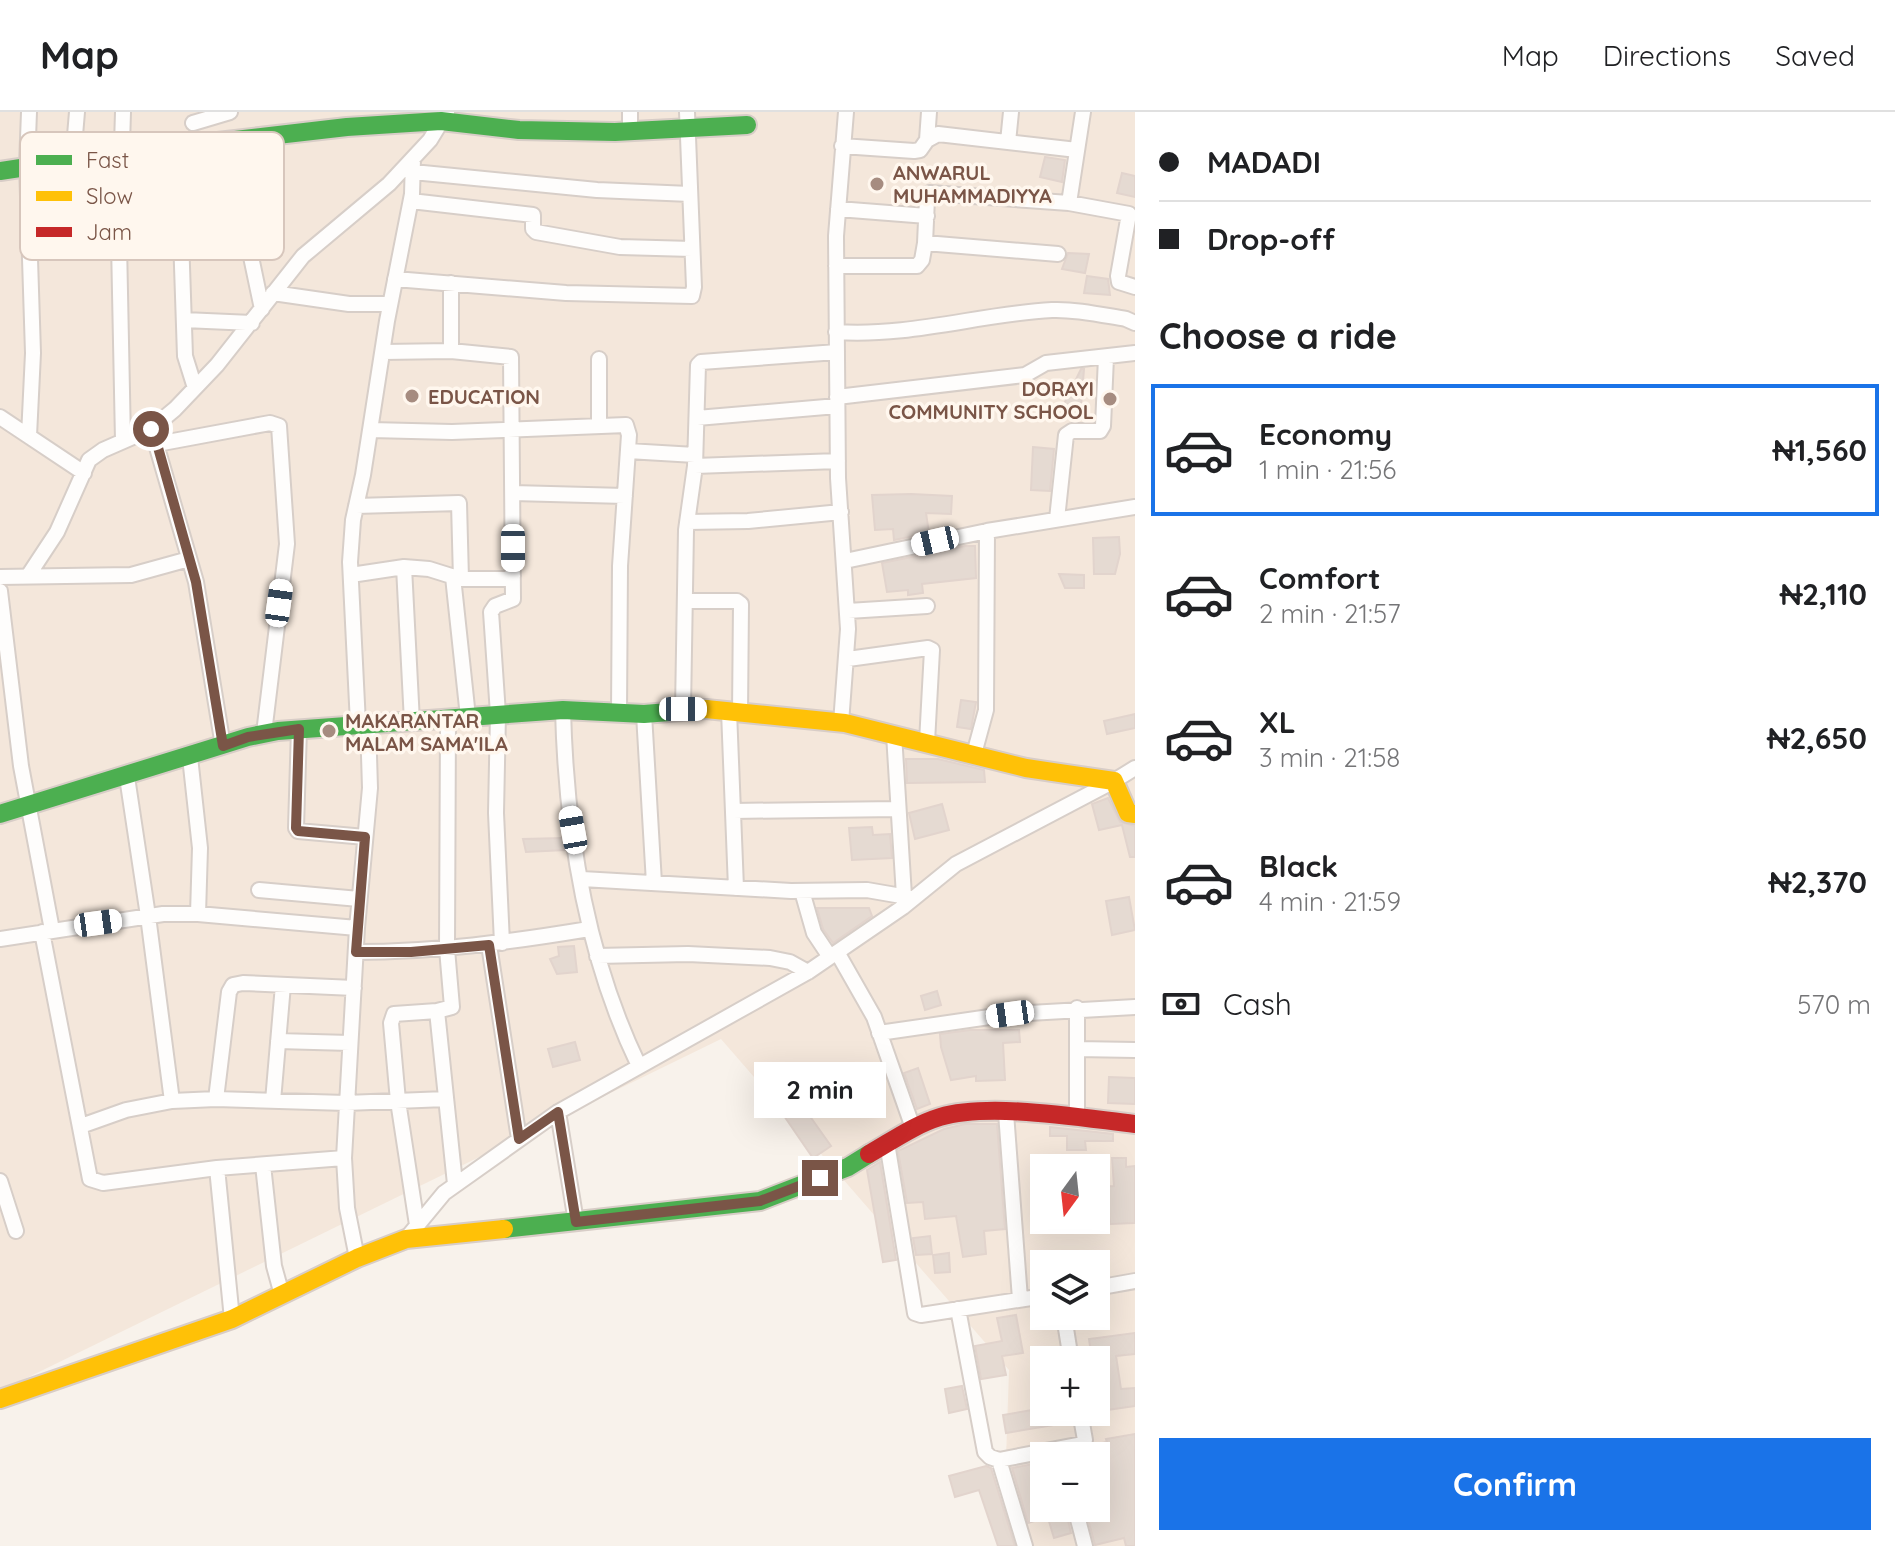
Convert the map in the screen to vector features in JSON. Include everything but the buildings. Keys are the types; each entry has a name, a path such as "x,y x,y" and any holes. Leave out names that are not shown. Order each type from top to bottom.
{"street":[{"path":"28,132 29,112"},
{"path":"75,132 77,112"},
{"path":"122,132 123,112"},
{"path":"194,117 230,112"},
{"path":"630,112 630,132"},
{"path":"841,723 848,659 848,611 838,461 836,266 846,112"},
{"path":"927,140 929,112"},
{"path":"1008,142 1011,112"},
{"path":"1069,203 1083,112"},
{"path":"28,576 57,532 89,460 151,429 195,388 310,250 413,165 444,116"},
{"path":"284,134 444,116 519,130 630,132 688,120 747,125"},
{"path":"395,279 566,293 692,296 688,120"},
{"path":"842,146 914,151 920,150 927,140 938,134 1077,150"},
{"path":"413,165 597,190 690,194"},
{"path":"357,1258 347,1208 344,1158 359,899 370,788 351,575 353,520 411,201 413,165"},
{"path":"0,171 20,167"},
{"path":"836,266 917,266 922,260 930,193 1069,203 1129,214 1131,235 1119,282 1135,287"},
{"path":"411,201 533,215 533,229 536,232 603,245 692,249"},
{"path":"838,209 927,216"},
{"path":"925,243 1058,254"},
{"path":"29,436 33,353 30,260"},
{"path":"119,260 123,441"},
{"path":"184,260 185,356 195,388"},
{"path":"251,260 262,309"},
{"path":"451,283 451,351"},
{"path":"273,293 349,304 390,304"},
{"path":"836,332 875,333 919,329 1053,310 1112,316 1135,323"},
{"path":"184,320 252,323"},
{"path":"383,352 451,351 510,355 513,599 495,606 491,612 498,714 496,944 519,1139"},
{"path":"683,709 687,522 695,460 697,369 701,362 837,352"},
{"path":"697,418 1025,375 1046,363 1135,353"},
{"path":"1057,519 1066,435 1072,431 1100,431 1103,426 1106,357"},
{"path":"599,359 599,425"},
{"path":"0,417 84,473"},
{"path":"157,444 270,423 279,426 287,544 264,733"},
{"path":"371,430 512,430 626,425 628,451 620,566 619,713"},
{"path":"151,429 196,582 223,746"},
{"path":"628,451 695,460 838,461"},
{"path":"513,493 625,496"},
{"path":"356,506 459,503 457,578 468,717"},
{"path":"845,561 987,531 1135,507"},
{"path":"687,522 757,521 841,512"},
{"path":"974,754 986,710 987,531"},
{"path":"0,577 131,575 189,559"},
{"path":"351,575 404,567 429,569 457,578 506,579 513,576"},
{"path":"404,567 412,722"},
{"path":"0,591 21,766 90,1179 97,1182 344,1158"},
{"path":"685,601 737,601 741,604 734,712 736,888"},
{"path":"848,611 927,606"},
{"path":"848,659 928,648 932,650 927,742"},
{"path":"0,814 264,733 563,710 644,714 683,709 841,723 1054,774 1114,781"},
{"path":"563,710 568,806 589,929 618,1021 639,1066"},
{"path":"644,714 654,883"},
{"path":"412,1232 391,1023 394,1014 452,1007 447,949 448,719"},
{"path":"299,729 296,828 298,831 365,837"},
{"path":"894,734 898,809 909,897"},
{"path":"190,757 200,848 198,914"},
{"path":"412,1232 444,1193 558,1112 808,972 956,864 1135,768"},
{"path":"127,777 172,1101"},
{"path":"1114,781 1128,813 1135,814"},
{"path":"733,811 898,809"},
{"path":"582,879 802,891 867,890 909,897"},
{"path":"259,890 359,899"},
{"path":"802,891 814,933 869,1008 913,1128"},
{"path":"0,939 148,916 198,914 357,928"},
{"path":"356,952 447,949 589,929"},
{"path":"597,956 688,954 770,958 790,962 808,972"},
{"path":"216,1099 229,992 233,985 354,988"},
{"path":"273,1101 283,985"},
{"path":"879,1033 1010,1014 1135,1007"},
{"path":"1077,1008 1077,1117"},
{"path":"437,1011 455,1184"},
{"path":"278,1041 350,1043"},
{"path":"1077,1049 1135,1050"},
{"path":"81,1126 126,1110 172,1101 216,1099 346,1103 446,1099"},
{"path":"558,1112 576,1222"},
{"path":"0,1399 232,1319 412,1232 576,1222 760,1201 848,1167 913,1128 940,1117 964,1112 1077,1117 1135,1124"},
{"path":"1006,1113 1020,1299"},
{"path":"887,1143 915,1313 921,1315 1030,1298"},
{"path":"263,1165 274,1266 282,1295"},
{"path":"217,1168 232,1319"},
{"path":"0,1181 16,1231"},
{"path":"1110,1285 1135,1281"},
{"path":"958,1309 985,1452 999,1460 1030,1456"},
{"path":"999,1460 1025,1546"},
{"path":"1079,1522 1085,1546"}],"shaded area":[{"path":"0,112 1135,112 1135,1546 1003,1546 1009,1370 721,1039 0,1391"}],"traffic: fast":[{"path":"284,134 441,121 519,130 615,132 747,125"},
{"path":"0,171 20,168"},
{"path":"0,814 248,737 278,731 563,710 644,714 706,709"},
{"path":"504,1229 760,1201 848,1167 869,1154"}],"traffic: slow":[{"path":"706,709 845,723 1026,768 1114,781 1128,813 1135,814"},
{"path":"0,1399 232,1319 357,1258 406,1239 504,1229"}],"traffic: jam":[{"path":"869,1154 921,1124 961,1113 1010,1111 1135,1124"}],"place":[{"name":"ANWARUL MUHAMMADIYYA","path":"877,184"},
{"name":"EDUCATION","path":"412,396"},
{"name":"DORAYI COMMUNITY SCHOOL","path":"1110,399"},
{"name":"MAKARANTAR MALAM SAMA'ILA","path":"329,731"}],"route":[{"path":"151,429 196,582 223,746 248,737 299,729 296,828 298,831 365,837 356,952 411,952 489,945 519,1139 558,1112 576,1222 760,1201 820,1178"}]}
